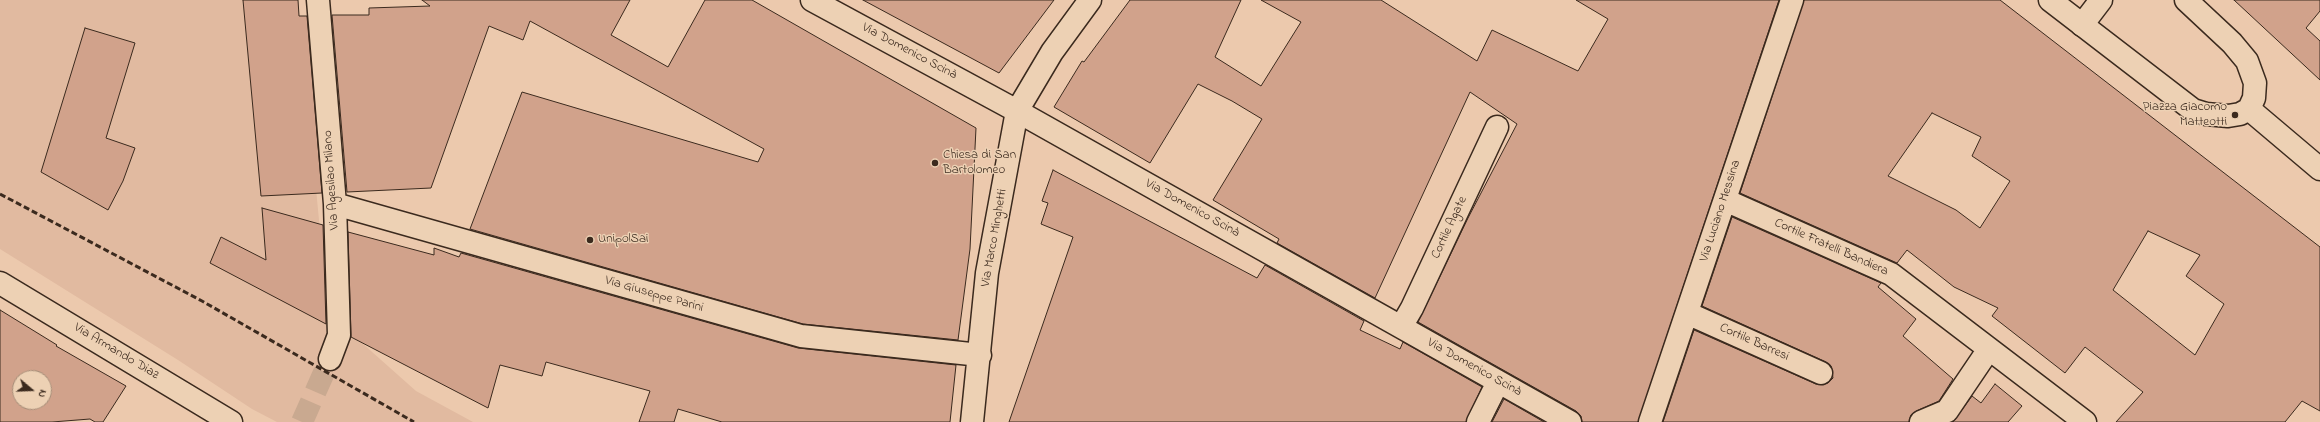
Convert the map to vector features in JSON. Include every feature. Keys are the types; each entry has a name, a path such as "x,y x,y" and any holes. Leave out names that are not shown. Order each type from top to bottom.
{"street":[{"name":"Via Agesilao Milano","path":"318,0 335,204 339,335 330,359"},
{"name":"Via Domenico Scinà","path":"812,0 1017,111 1570,422"},
{"name":"Via Marco Minghetti","path":"972,422 980,355 987,273 1017,111 1052,52 1090,0"},
{"name":"Via Luciano Messina","path":"1650,422 1792,0"},
{"path":"2050,0 2193,110 2206,114 2228,116 2240,114 2249,109 2254,98 2254,84 2247,61 2232,43 2186,0"},
{"path":"2082,25 2101,0"},
{"path":"2249,109 2320,169"},
{"name":"Cortile Agate","path":"1401,326 1412,308 1497,128"},
{"name":"Cortile Fratelli Bandiera","path":"1725,200 1891,274 2085,422"},
{"name":"Via Giuseppe Parini","path":"335,204 801,336 980,355"},
{"name":"Via Armando Diaz","path":"0,283 231,422"},
{"name":"Cortile Barresi","path":"1687,313 1821,374"},
{"path":"1920,422 1946,411 1989,349"},
{"path":"1478,422 1498,382"}],"shaded area":[{"path":"0,0 298,0 329,325 362,343 416,391 473,422 277,422 252,409 178,360 0,249"}],"building":[{"path":"243,0 298,0 299,16 307,16 322,193 261,196"},
{"path":"422,0 630,0 611,35 668,67 705,0 752,0 976,128 970,249 958,340 803,324 470,229 522,92 758,162 764,149 530,21 523,40 489,26 431,188 347,192 332,15 369,15 369,8 430,6"},
{"path":"863,0 1054,0 999,73"},
{"path":"1130,0 1241,0 1215,57 1261,86 1301,22 1261,0 1381,0 1477,61 1492,30 1578,71 1608,19 1576,0 1779,0 1638,422 1582,422 1581,416 1576,411 1418,322 1468,218 1517,124 1470,92 1375,298 1277,243 1279,239 1213,200 1262,119 1232,101 1198,84 1150,163 1054,107 1082,61 1084,62"},
{"path":"1804,0 2000,0 2320,247 2320,411 2302,401 2285,422 2116,422 2143,392 2085,347 2065,373 1992,316 1998,308 1954,287 1907,250 1897,263 1740,193","holes":["1932,113 1981,137 1972,156 2010,181 1980,228 1956,210 1888,176","2148,231 2200,255 2186,276 2224,304 2195,355 2113,290"]},
{"path":"2234,0 2320,0 2320,11 2306,28 2320,41 2320,80"},
{"path":"85,28 135,43 106,138 135,148 123,181 108,210 41,172"},
{"path":"1053,170 1257,278 1265,265 1364,321 1360,330 1400,349 1403,342 1482,387 1466,422 1009,422 1073,237 1041,224 1048,203 1042,201"},
{"path":"262,208 323,225 326,324 210,263 221,237 266,260"},
{"path":"1732,217 1881,283 1878,287 1916,319 1903,336 1953,379 1939,401 1916,411 1911,415 1909,422 1663,422 1694,330 1816,384 1828,383 1833,378 1831,366 1826,362 1702,306"},
{"path":"348,232 434,255 434,248 459,257 461,253 798,348 956,365 950,422 722,422 678,409 674,422 639,422 650,391 546,362 542,376 500,365 488,408 351,337"},
{"path":"0,310 57,345 56,346 126,386 103,422 95,422 90,419 52,422 0,422"},
{"path":"1995,384 2022,406 2008,422 1953,422 1972,396 1981,403"},
{"path":"1504,399 1544,422 1492,422"}],"tunnel":[{"path":"302,422 330,359"}],"railway":[{"path":"0,194 202,301 414,422"}],"place":[{"name":"Piazza Giacomo Matteotti","path":"2235,115"},
{"name":"Chiesa di San Bartolomeo","path":"935,163"},
{"name":"UnipolSai","path":"590,240"}]}
